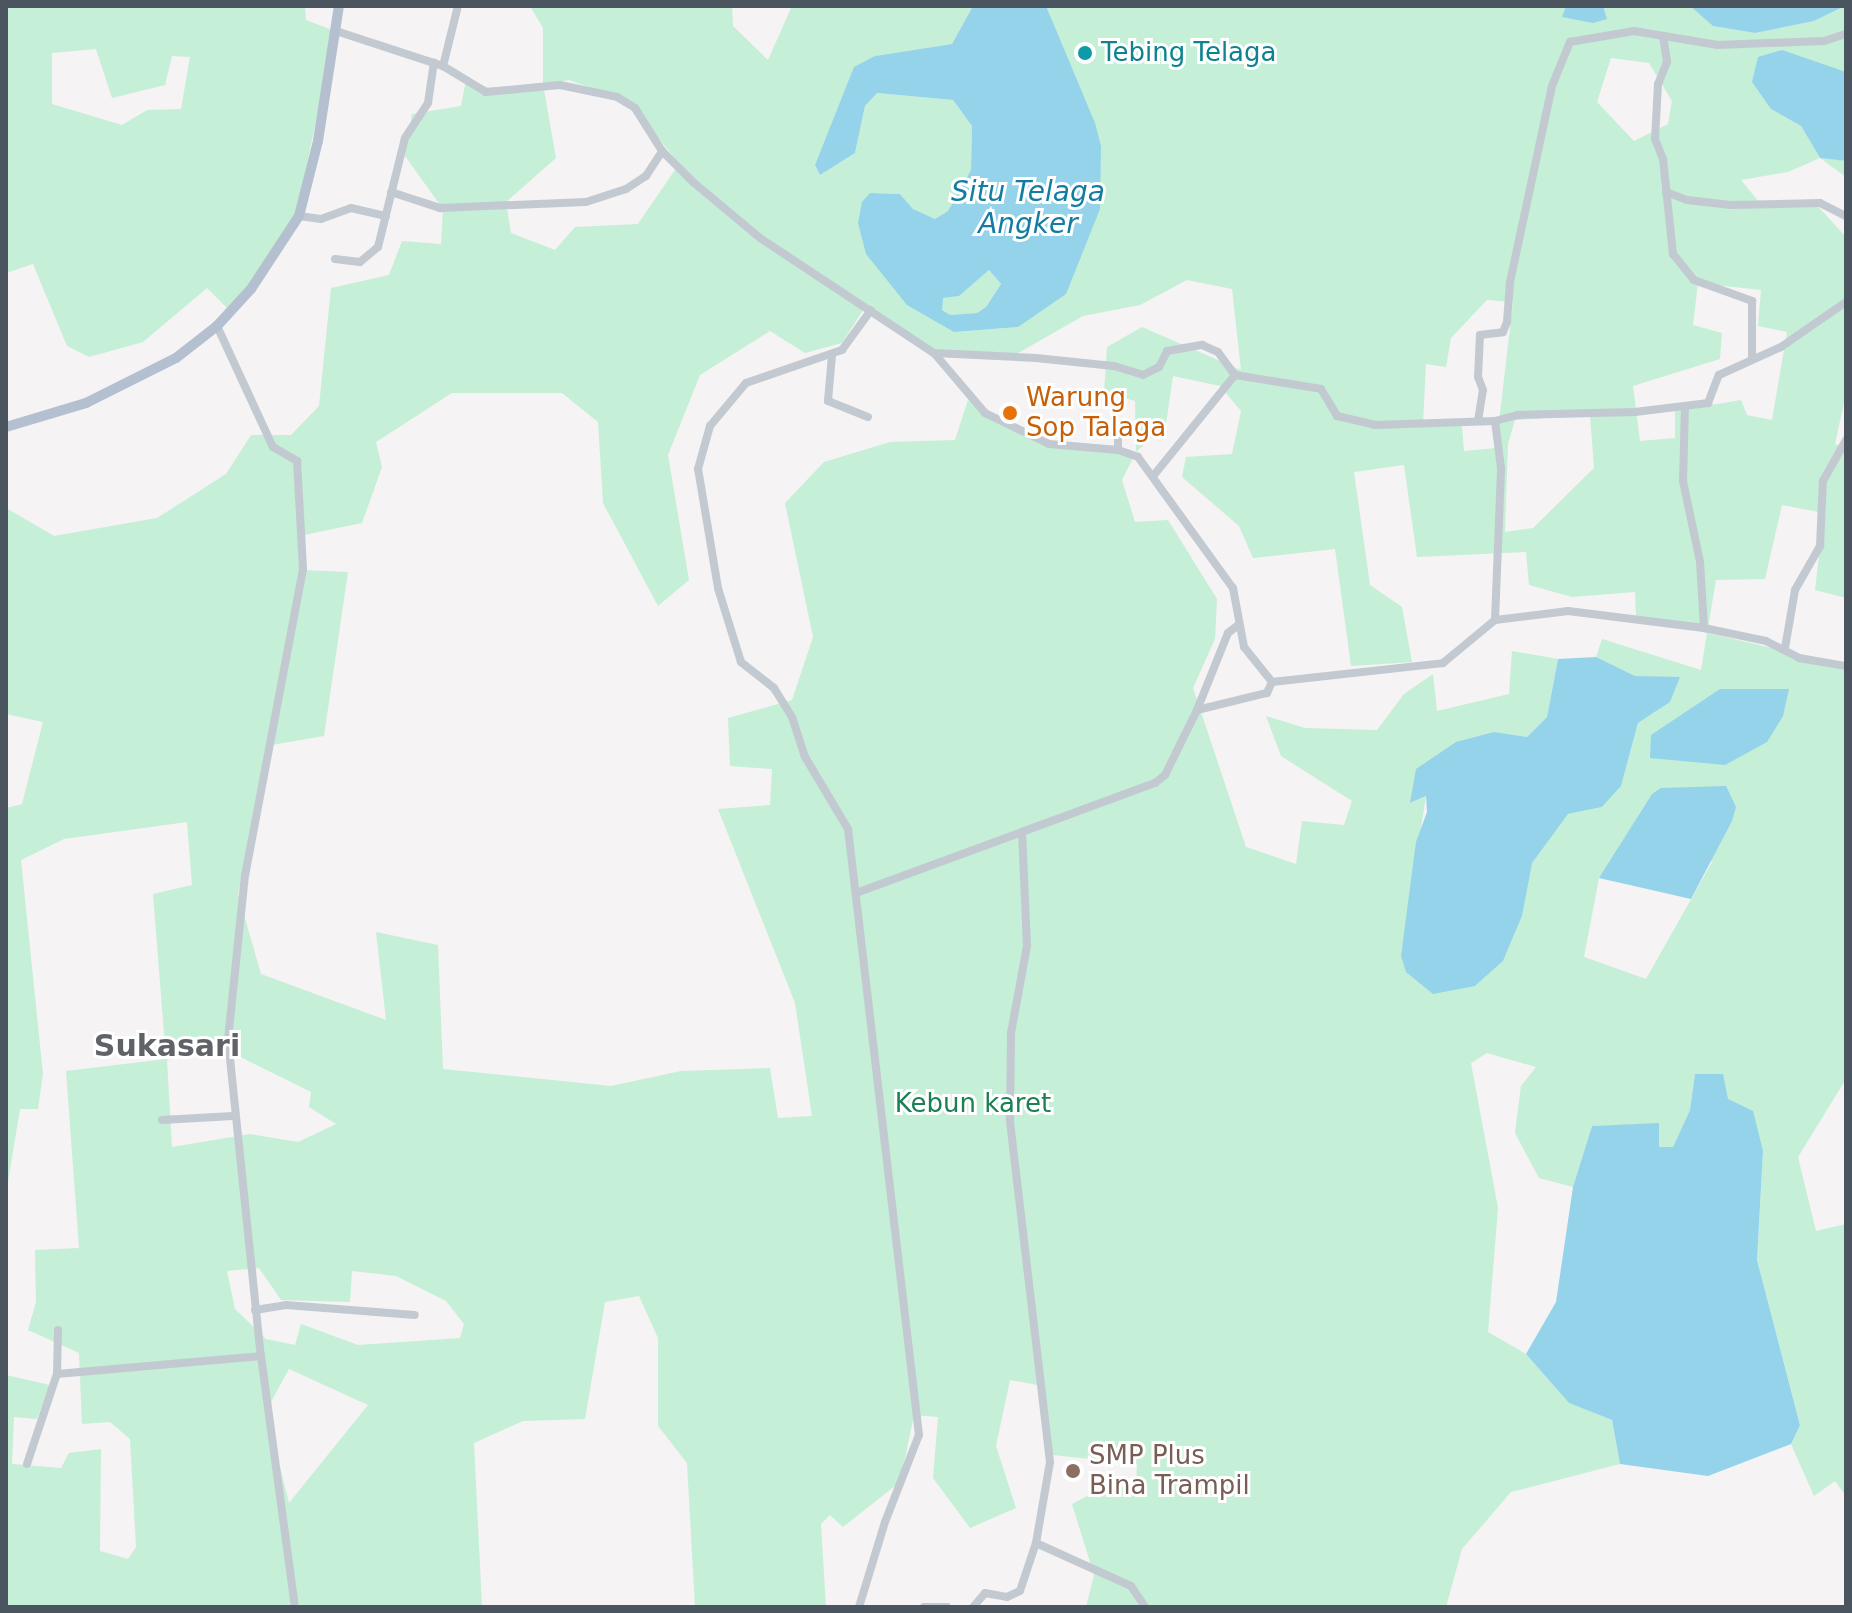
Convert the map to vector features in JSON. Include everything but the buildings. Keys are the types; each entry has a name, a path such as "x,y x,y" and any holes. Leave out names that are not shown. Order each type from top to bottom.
{"main road":[{"path":"6,427 86,403 176,358 217,326 281,250 299,216 339,6"}],"street":[{"path":"335,259 360,262 371,256 386,216 405,138 428,103 458,6"},
{"path":"336,31 438,64 486,92 560,85 617,97 635,108 662,151 760,238 934,353 976,404 1005,425 1049,444 1118,450 1138,457 1233,588 1237,626 1251,662 1272,682 1443,663 1495,620 1590,611 1704,628 1785,648 1799,658 1846,666"},
{"path":"1478,421 1483,390 1478,377 1480,335 1503,332 1507,322 1510,282 1552,86 1570,42 1634,31 1718,45 1824,41 1846,34"},
{"path":"1663,36 1667,62 1658,84 1655,139 1666,192 1673,254 1694,280 1752,301 1752,359"},
{"path":"391,192 440,208 586,202 626,189 646,176 662,151"},
{"path":"1666,192 1687,200 1731,205 1820,203 1846,216"},
{"path":"299,216 321,219 351,208 386,216"},
{"path":"934,353 1114,366 1143,375 1159,367 1167,351 1202,345 1218,352 1235,375 1321,389 1337,416 1375,425 1495,421 1708,403 1719,375 1781,347 1846,302"},
{"path":"859,1607 885,1522 919,1435 848,829 805,757 792,717 774,688 741,662 718,588 698,469 710,426 746,383 832,355 855,337 871,310"},
{"path":"217,326 273,447 297,461 303,569 245,875 230,988 233,1116 255,1310 295,1607"},
{"path":"832,355 828,401 868,417"},
{"path":"1154,475 1235,375"},
{"path":"1685,406 1683,481 1700,562 1704,628"},
{"path":"1495,421 1501,468 1495,620"},
{"path":"1118,425 1118,450"},
{"path":"1785,648 1795,590 1820,546 1823,481 1846,440"},
{"path":"856,893 1155,783 1165,775 1197,710 1217,655 1237,626"},
{"path":"1197,710 1267,693 1272,682"},
{"path":"973,1607 985,1593 1007,1597 1020,1591 1036,1543 1050,1462 1010,1119 1011,1033 1027,946 1022,832"},
{"path":"162,1120 233,1116"},
{"path":"255,1310 286,1305 415,1315"},
{"path":"27,1464 57,1374 58,1330"},
{"path":"57,1374 261,1356"},
{"path":"1036,1543 1131,1586 1145,1607"},
{"path":"924,1607 947,1607"}],"green space":[{"path":"6,6 305,6 306,20 335,31 296,216 266,267 229,310 207,288 143,342 89,357 67,346 33,264 6,273","holes":["96,49 112,98 165,85 172,56 190,57 181,109 147,110 122,125 52,104 52,53"]},
{"name":"Kebun karet","path":"530,6 732,6 733,26 768,60 792,6 973,6 952,44 875,56 845,92 815,165 820,175 855,153 865,106 877,93 953,100 972,126 971,170 948,211 935,219 913,209 900,194 871,193 954,332 1018,327 1101,146 1046,6 1566,6 1563,17 1606,18 1603,6 1690,6 1713,26 1755,33 1814,21 1846,6 1846,72 1771,109 1801,126 1820,158 1788,172 1741,180 1763,207 1812,200 1846,237 1846,393 1835,444 1846,448 1846,598 1815,590 1824,513 1782,505 1765,579 1716,580 1707,633 1846,665 1846,1079 1798,1157 1816,1231 1846,1224 1846,1496 1835,1481 1814,1496 1791,1444 1800,1424 1757,1260 1763,1151 1728,1099 1695,1075 1690,1110 1673,1147 1659,1147 1659,1124 1592,1126 1573,1187 1539,1178 1515,1133 1521,1086 1536,1067 1487,1053 1471,1063 1498,1208 1488,1332 1526,1354 1569,1403 1612,1420 1620,1464 1511,1492 1462,1549 1446,1607 1086,1607 1094,1575 1072,1504 1108,1485 1136,1489 1137,1464 1053,1455 1037,1385 1010,1380 996,1446 1016,1508 970,1528 933,1478 938,1417 914,1415 900,1482 843,1527 830,1515 821,1524 826,1607 695,1607 687,1463 658,1426 658,1338 639,1296 605,1302 585,1419 523,1421 474,1443 482,1607 6,1607 6,1375 50,1385 37,1419 14,1417 12,1464 61,1468 69,1453 101,1449 100,1551 128,1559 136,1547 130,1439 110,1422 82,1424 79,1353 28,1330 36,1302 35,1250 79,1248 66,1071 166,1059 153,894 192,885 187,822 64,839 21,860 43,1074 38,1109 20,1109 6,1194 6,808 22,804 43,722 6,714 6,508 54,536 157,518 226,474 251,435 291,435 319,406 331,288 389,275 402,241 441,244 443,209 405,156 412,114 461,106 466,80 490,88 543,84 543,28","holes":["1611,58 1649,63 1672,101 1668,124 1634,141 1597,102","569,80 630,102 679,164 638,224 575,227 555,250 511,233 506,202 556,158 543,84","1187,280 1232,289 1241,370 1142,327 1107,347 1104,392 1135,401 1136,452 1049,444 1013,431 968,400 955,440 890,442 824,462 785,503 813,637 792,700 728,718 730,766 772,769 770,805 718,809 795,1003 812,1116 778,1118 770,1068 681,1071 611,1086 443,1069 438,945 376,932 386,1020 261,974 238,894 266,746 324,736 348,572 300,570 299,536 362,523 382,467 376,442 452,393 562,393 598,422 603,503 658,606 689,580 668,455 700,375 770,331 805,353 842,343 865,307 934,351 1013,356 1083,316 1140,305","1698,283 1761,290 1758,326 1787,332 1772,420 1747,415 1741,400 1675,411 1675,438 1640,441 1633,386 1720,359 1722,333 1693,325","1487,300 1513,302 1496,448 1464,451 1462,426 1423,423 1426,364 1446,367 1451,338","1173,376 1220,386 1241,411 1232,454 1186,457 1182,477 1239,526 1253,558 1335,549 1351,666 1412,662 1402,607 1370,585 1354,472 1404,465 1417,557 1526,552 1529,585 1572,597 1635,592 1636,617 1707,633 1701,670 1602,639 1596,657 1635,676 1679,678 1670,702 1638,723 1621,786 1602,807 1568,814 1531,863 1522,916 1503,961 1475,986 1401,956 1426,796 1411,803 1494,732 1527,737 1547,717 1558,659 1512,651 1509,694 1437,711 1433,674 1404,694 1377,730 1305,728 1266,716 1281,756 1352,801 1344,825 1302,821 1296,864 1246,847 1193,688 1215,639 1217,599 1168,520 1135,522 1122,480 1136,452 1166,424","1590,415 1594,468 1533,528 1505,532 1508,444 1515,420","1625,841 1712,862 1646,979 1584,957 1599,878","218,1046 311,1092 309,1107 336,1124 298,1142 250,1134 172,1147 167,1060","259,1268 281,1300 350,1302 352,1271 396,1276 446,1301 464,1324 460,1338 358,1345 301,1324 295,1345 266,1339 235,1309 227,1271","289,1369 368,1405 289,1503 266,1411"]},
{"path":"1820,158 1846,161 1846,177"},
{"path":"989,270 1001,284 986,307 977,313 949,315 942,310 942,298 959,296"}],"water":[{"name":"Situ Telaga Angker","path":"973,6 1046,6 1095,123 1101,146 1100,209 1066,294 1018,327 954,332 907,305 866,254 858,223 862,202 870,193 900,194 913,209 935,219 948,211 971,170 972,126 953,100 877,93 865,106 855,153 820,175 815,165 854,67 875,56 952,44","holes":["989,270 1001,284 986,307 977,313 950,315 942,310 943,298 959,296"]},
{"path":"1566,6 1603,6 1607,19 1593,23 1562,17"},
{"path":"1690,6 1845,6 1814,21 1755,33 1713,26"},
{"path":"1782,50 1846,72 1846,161 1820,158 1801,126 1771,109 1752,82 1758,57"},
{"path":"1596,657 1635,676 1680,677 1670,702 1638,723 1621,786 1602,807 1568,814 1532,863 1522,916 1503,961 1475,986 1433,994 1406,972 1401,956 1416,842 1427,812 1426,796 1410,803 1416,769 1456,742 1494,732 1527,737 1547,717 1558,659"},
{"path":"1720,689 1789,689 1783,716 1767,742 1725,765 1650,758 1651,735"},
{"path":"1726,786 1736,807 1732,821 1691,899 1599,878 1652,794 1661,788"},
{"path":"1695,1074 1723,1074 1728,1099 1753,1111 1763,1151 1757,1260 1800,1425 1791,1444 1708,1476 1620,1464 1612,1420 1569,1403 1526,1354 1556,1302 1573,1187 1592,1126 1659,1123 1659,1147 1673,1147 1690,1110"}],"place":[{"name":"Tebing Telaga","path":"1085,53"},
{"name":"Warung Sop Talaga","path":"1010,413"},
{"name":"SMP Plus Bina Trampil","path":"1073,1471"}],"district":[{"name":"Sukasari","path":"167,1046"}]}
